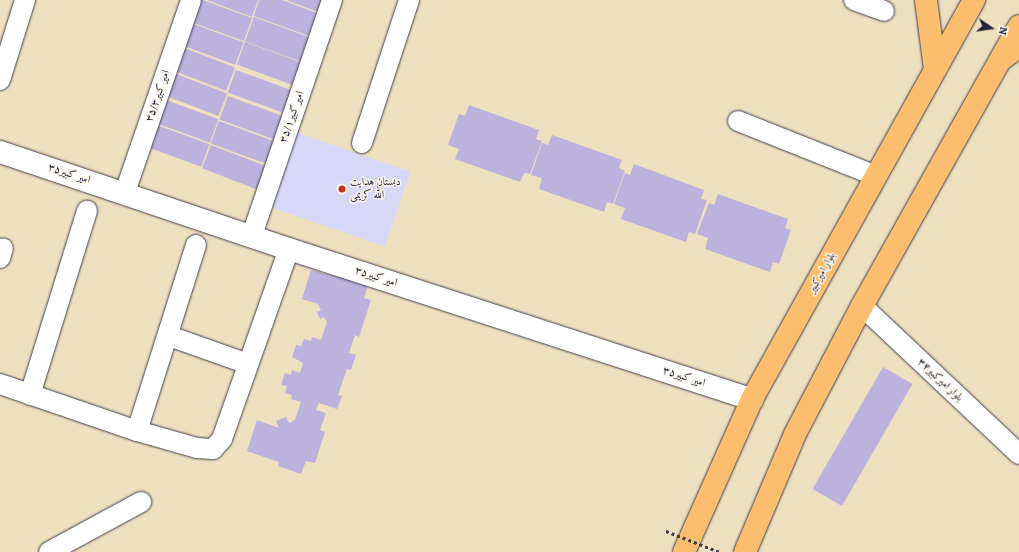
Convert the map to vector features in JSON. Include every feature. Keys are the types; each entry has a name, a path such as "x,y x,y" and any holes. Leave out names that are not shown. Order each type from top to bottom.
{"main road":[{"path":"926,0 935,69"},
{"name":"بلوار امیرکبیر","path":"684,552 752,399 974,0"},
{"path":"745,552 795,434 862,306 1019,26"},
{"path":"1002,58 1019,46"}],"street":[{"path":"0,80 25,0"},
{"name":"امیر کبیر۳۵/۳","path":"125,192 190,0"},
{"name":"امیر کبیر۳۵/۱","path":"252,235 332,0"},
{"path":"362,143 409,0"},
{"path":"854,0 884,10"},
{"path":"738,121 876,176"},
{"name":"امیر کبیر۳۵","path":"0,152 125,192 252,235 288,249 752,399"},
{"path":"30,395 87,211"},
{"path":"137,431 169,336 196,245"},
{"path":"0,384 137,431 197,448 213,450 222,439 288,249"},
{"name":"بلوار امیرکبیر۳۴","path":"862,306 1019,454"},
{"path":"169,336 248,364"},
{"path":"49,552 141,502"}],"path":[{"path":"666,531 720,552"}],"shaded area":[{"name":"دبستان هدایت الله کریمی","path":"298,133 411,172 385,246 272,208"}],"building":[{"path":"195,0 203,0 252,18 244,41 188,21"},
{"path":"207,0 258,0 252,17"},
{"path":"259,0 282,0 317,13 309,36 254,16"},
{"path":"286,0 322,0 318,12"},
{"path":"254,17 309,37 301,62 245,41"},
{"path":"188,22 243,42 235,65 180,45"},
{"path":"245,42 300,62 292,85 237,65"},
{"path":"179,46 235,68 226,91 170,69"},
{"path":"236,70 291,90 283,113 228,93"},
{"path":"171,72 227,94 218,116 162,94"},
{"path":"228,96 283,116 275,140 219,119"},
{"path":"163,99 218,119 210,143 154,122"},
{"path":"469,105 539,130 536,139 542,141 530,174 524,173 520,182 455,159 459,149 448,145 459,114 465,116"},
{"path":"219,121 274,141 266,164 211,144"},
{"path":"154,124 209,144 201,167 146,147"},
{"path":"552,135 622,160 619,168 625,171 613,204 607,202 604,212 539,189 542,178 531,175 542,143 548,145"},
{"path":"211,145 267,167 258,190 202,168"},
{"path":"634,164 704,190 701,199 707,200 695,234 689,232 686,242 621,219 625,208 614,204 625,173 630,175"},
{"path":"718,194 788,219 785,228 791,230 779,264 773,262 770,272 705,249 708,238 697,234 709,203 714,205"},
{"path":"311,270 368,285 364,298 371,300 359,337 355,335 349,353 356,355 351,370 347,369 338,395 342,396 337,409 319,403 316,410 326,413 320,430 325,432 315,463 306,461 301,474 278,466 279,462 247,451 257,420 279,428 276,421 286,417 289,423 295,420 301,402 291,399 292,395 285,393 287,386 281,385 285,373 291,375 292,370 300,373 303,363 292,357 296,345 301,346 304,339 311,341 312,337 321,340 327,322 324,317 320,319 317,312 321,310 318,304 302,299"},
{"path":"883,367 912,384 842,506 812,489"}],"place":[{"name":"دبستان هدایت الله کریمی","path":"342,189"}]}
